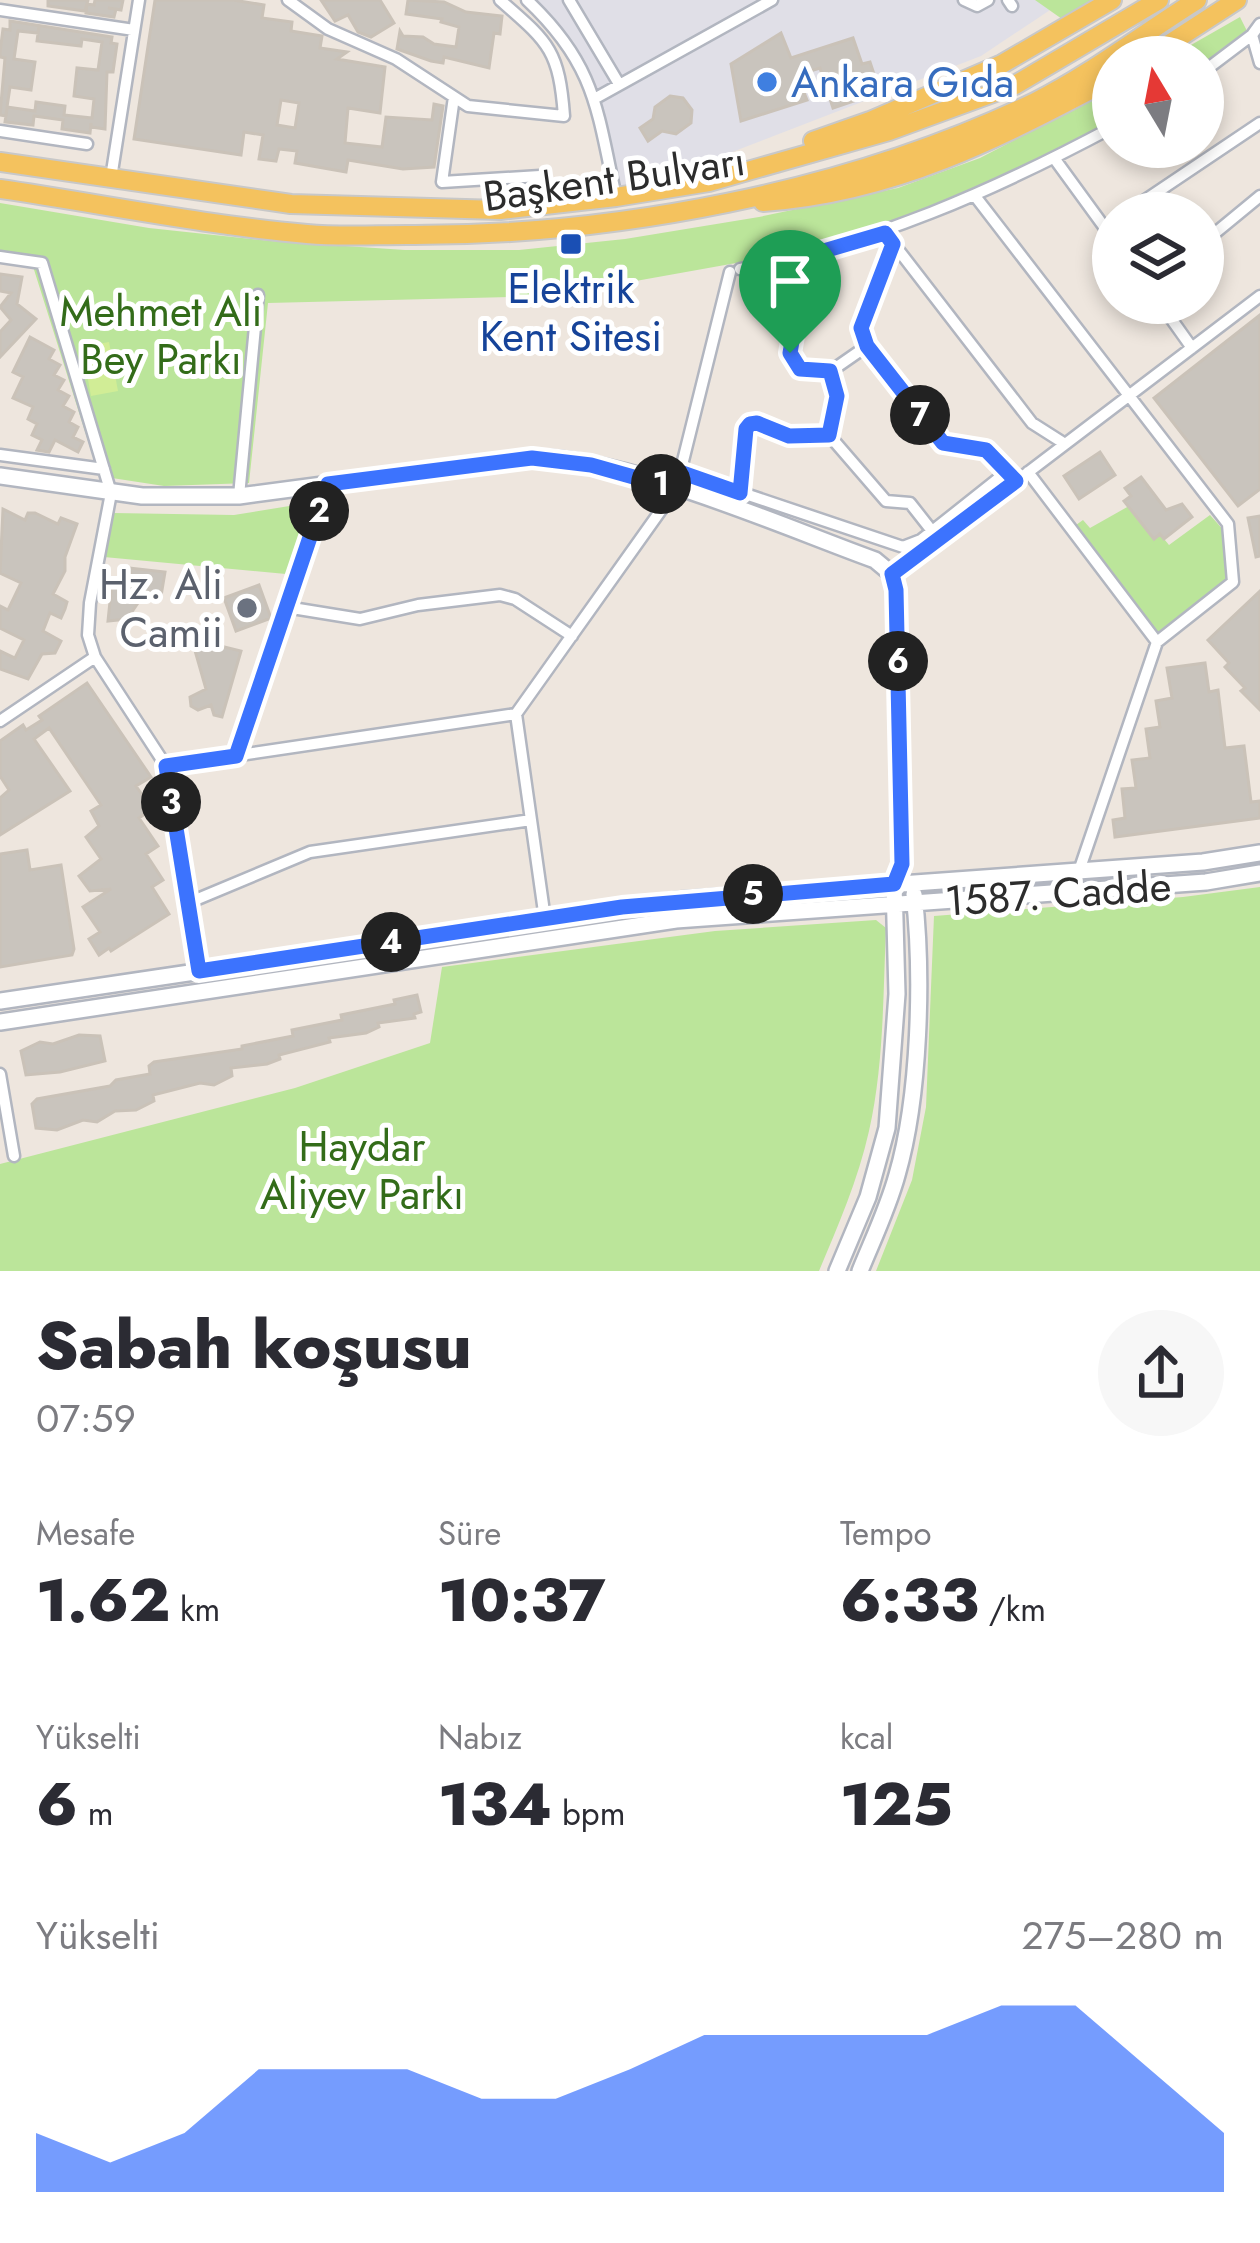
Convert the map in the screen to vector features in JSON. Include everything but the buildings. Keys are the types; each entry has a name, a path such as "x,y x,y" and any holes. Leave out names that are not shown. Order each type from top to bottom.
{"main road":[{"path":"709,182 1002,64 1112,0"},
{"name":"Başkent Bulvarı","path":"0,162 291,204 500,211 616,197 709,182 889,131 1015,86 1159,0"},
{"name":"Başkent Bulvarı","path":"0,189 309,235 524,234 716,205 896,157 1038,100 1197,0"},
{"path":"1200,24 1208,0"},
{"path":"1181,36 1237,0"},
{"path":"716,205 798,200 879,183 944,162 1092,88"},
{"path":"0,476 111,493 239,496 532,458 678,480 875,560 892,574 896,590 896,994 887,1128 868,1197 837,1271"},
{"name":"1587. Cadde","path":"0,1001 680,900 1260,854"},
{"path":"860,1271 887,1206 906,1133 916,998 915,904 913,883 895,865"},
{"name":"1587. Cadde","path":"0,1022 622,926 1207,882 1260,874"}],"street":[{"path":"111,178 139,0"},
{"path":"288,0 328,28 396,59 468,106 564,116 561,82 547,40 500,0"},
{"path":"527,0 557,29 590,82 616,197"},
{"path":"569,0 619,84"},
{"path":"964,0 976,6 988,0"},
{"path":"594,99 764,2"},
{"path":"0,10 134,30"},
{"path":"1256,30 1260,63"},
{"path":"1224,55 1256,30"},
{"path":"454,97 442,182 540,176"},
{"path":"1157,192 1260,123"},
{"path":"0,131 87,144"},
{"path":"545,919 516,714 678,480 735,271 889,238 1092,138"},
{"path":"1054,158 1092,204"},
{"path":"975,196 1228,524 1233,583 1157,642 1078,871"},
{"path":"1224,226 1260,196"},
{"path":"889,238 861,328 867,346 943,443 986,450 1012,476"},
{"path":"889,238 1032,423 1065,444"},
{"path":"0,256 42,263 111,493 88,634 95,657 166,766 199,971"},
{"path":"800,258 805,268 790,353 800,369 830,371 867,346"},
{"path":"239,496 258,295"},
{"path":"678,480 740,493 895,546 915,544 1012,476 1028,472 1260,296"},
{"path":"1175,324 1192,348"},
{"path":"829,435 837,396 830,371"},
{"path":"740,493 750,424 789,436 829,435"},
{"path":"829,435 886,500 910,502 932,531"},
{"path":"0,455 104,469"},
{"path":"1028,472 1157,642"},
{"path":"892,574 1012,476"},
{"path":"236,756 328,484"},
{"path":"286,607 360,619 418,605 500,595 515,599 572,636"},
{"path":"0,721 95,657"},
{"path":"166,766 516,714"},
{"path":"188,904 310,852 531,820"},
{"path":"0,1074 14,1156"}],"shaded area":[{"path":"527,0 1065,0 981,56 616,197 594,99 558,29"}],"green space":[{"path":"1035,0 1094,0 1062,19"},
{"path":"1240,17 1247,31 1224,49 1224,36 1207,36"},
{"name":"Mehmet Ali Bey Parkı","path":"1092,100 1092,132 1000,180 879,229 798,252 552,296 268,303 249,483 164,486 99,476 30,257 0,253 0,203 149,228 271,241 405,250 519,250 759,217 898,188 980,158"},
{"path":"109,342 118,391 91,396 82,347"},
{"path":"314,502 286,574 104,557 113,513 234,515"},
{"path":"1129,506 1153,539 1160,534 1169,545 1210,515 1226,533 1230,582 1160,637 1076,525 1083,520 1090,528"},
{"path":"1260,887 1260,1271 876,1271 912,1180 926,1107 934,916"},
{"name":"Haydar Aliyev Parkı","path":"876,920 886,928 874,1106 853,1185 819,1271 0,1271 0,1164 295,1088 430,1043 442,967 715,931"}],"place":[{"name":"Ankara Gıda","path":"767,82"},
{"name":"Elektrik Kent Sitesi","path":"571,244"},
{"name":"Hz. Ali Camii","path":"247,608"}],"route":[{"path":"885,233 893,244 861,328 867,346 943,443 986,450 1016,481 892,574 896,582 902,864 894,884 622,907 199,971 166,766 236,756 328,484 532,458 591,465 676,489 680,472 740,493 750,424 789,436 829,435 837,396 830,371 800,369 790,353 805,268 800,258 885,233"}]}
